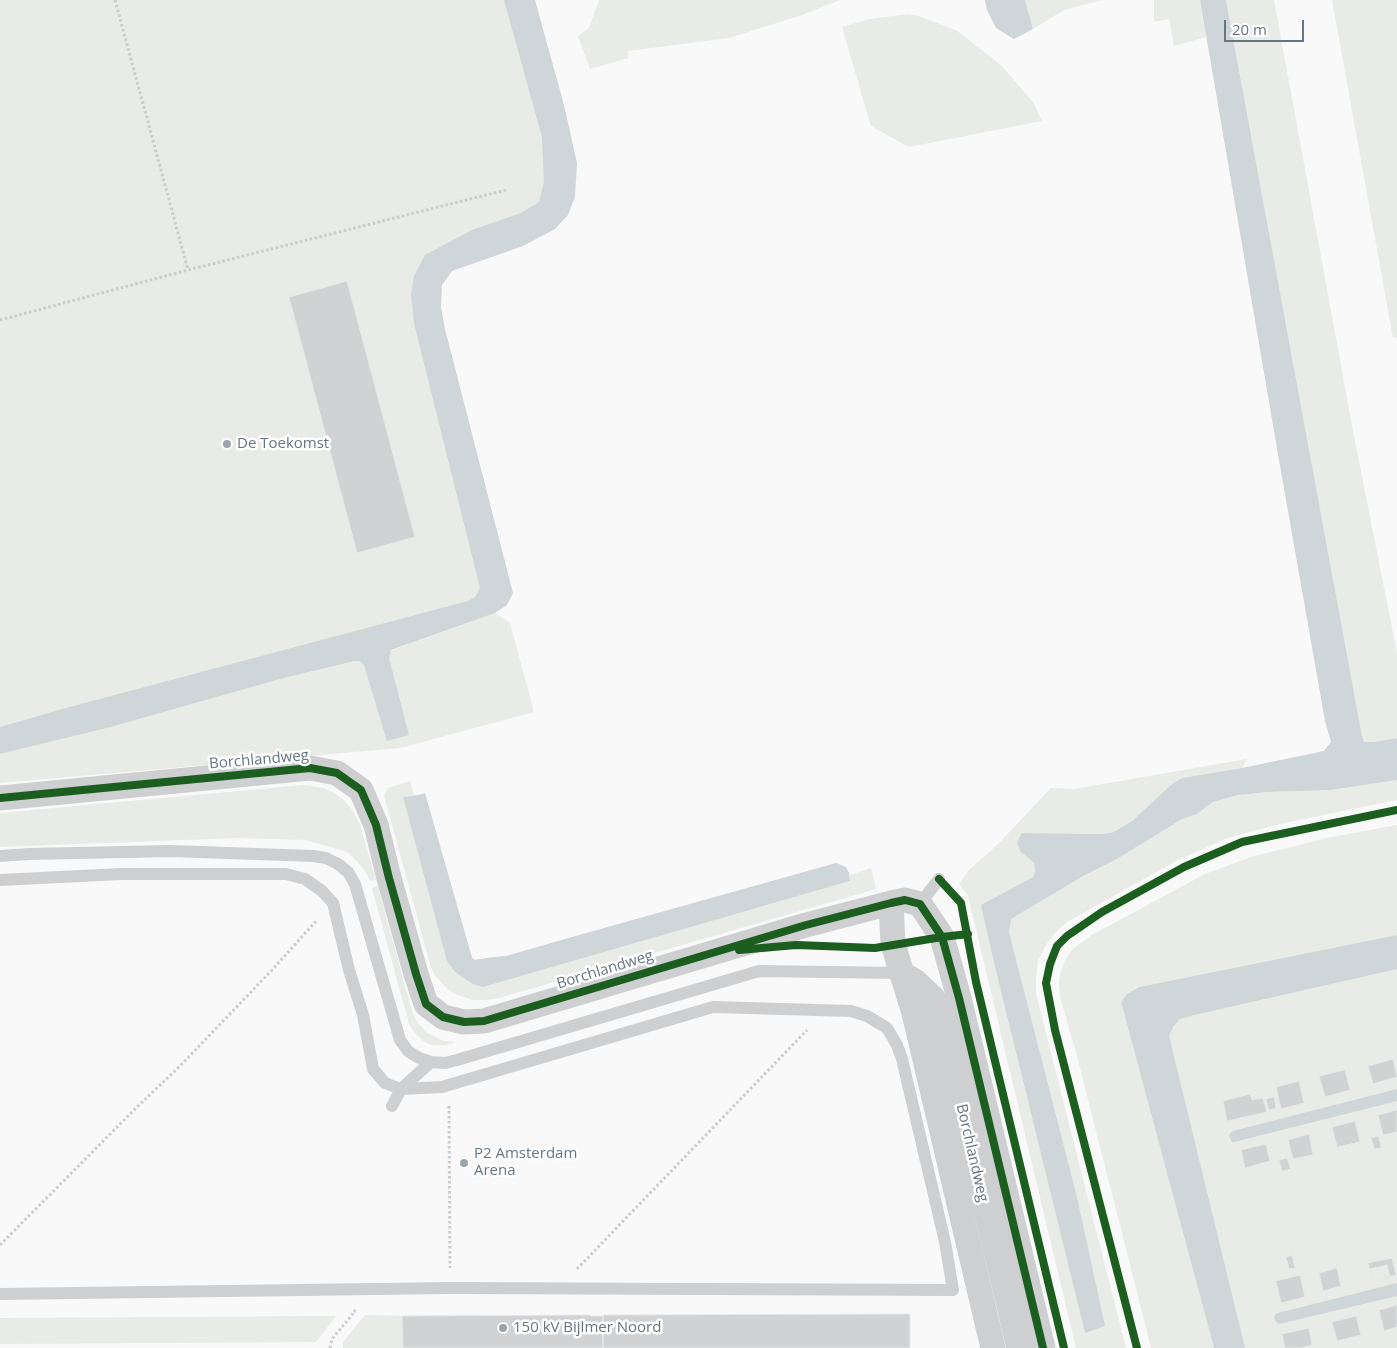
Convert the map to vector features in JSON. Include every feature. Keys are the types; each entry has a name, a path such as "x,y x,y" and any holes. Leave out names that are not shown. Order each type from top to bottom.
{"street":[{"name":"Borchlandweg","path":"0,798 310,768 337,773 361,790 376,825 389,878 426,1004 443,1017 464,1022 484,1021 787,930 891,903 905,900 920,904 942,937 962,1008 1043,1348"},
{"name":"Borchlandweg","path":"891,903 893,944 914,1013 993,1348"},
{"name":"Borchlandweg","path":"901,973 915,981 933,998 942,1024 1019,1348"}],"lane":[{"path":"0,856 171,851 326,858 348,872 355,884 400,1040 408,1051 419,1058 431,1062 445,1063 759,971 901,973"},
{"path":"0,880 121,874 286,874 305,879 322,891 333,903 349,970 363,1015 373,1069 385,1083 401,1089 442,1087 713,1007 851,1011 867,1016 887,1028 897,1045 902,1059 924,1151 953,1290 451,1288 0,1294"},
{"path":"920,904 940,879"},
{"path":"392,1106 401,1089 431,1062"}],"path":[{"path":"114,0 188,270"},
{"path":"0,320 188,270 506,190"},
{"path":"0,1245 180,1066 333,903"},
{"path":"558,1288 828,1010"},
{"path":"449,1106 451,1288"},
{"path":"330,1348 332,1339 352,1316 353,1311 362,1310"}],"shaded area":[{"name":"De Toekomst","path":"0,0 520,0 554,125 546,212 423,268 489,587 474,607 0,734"},
{"path":"504,0 535,0 564,105 577,163 575,197 568,215 555,229 523,246 452,271 442,285 441,307 445,329 513,593 507,605 495,613 391,650 389,658 409,735 387,741 364,665 359,661 355,661 284,678 107,728 0,754 0,727 468,601 475,597 480,588 414,323 411,294 414,276 425,255 472,230 521,213 539,202 544,182 542,137"},
{"path":"599,0 840,0 802,15 729,38 628,51 628,58 590,69 578,36 589,28"},
{"path":"985,0 1025,0 1033,29 1014,39 996,28 987,10"},
{"path":"1025,0 1102,0 1064,10 1033,29"},
{"path":"1154,0 1200,0 1206,37 1174,46 1169,19 1154,22"},
{"path":"1200,0 1226,0 1362,736 1364,742 1397,738 1397,780 1331,790 1238,795 1213,802 1197,814 1182,819 1117,859 1085,875 1011,919 1009,932 1076,1193 1105,1326 1085,1333 981,905 1033,877 1034,863 1020,851 1017,842 1022,833 1103,834 1114,832 1132,821 1172,784 1182,778 1324,751 1331,742 1325,721"},
{"path":"1226,0 1274,0 1353,431 1397,653 1397,738 1363,742"},
{"path":"1332,0 1397,0 1397,337 1393,338"},
{"path":"909,14 956,30 1001,65 1033,102 1042,121 909,147 871,126 842,27 870,19"},
{"path":"495,613 510,623 534,712 400,748 0,783 0,754 107,728 284,678 373,657"},
{"path":"1247,759 1242,768 1182,778 1172,784 1132,821 1114,832 1103,834 1023,833 1017,843 1020,851 1034,863 1033,877 982,905 995,967 1085,1333 1076,1193 1009,932 1011,919 1085,875 1117,859 1182,819 1197,814 1213,802 1237,795 1331,790 1397,780 1397,800 1253,831 1225,839 1176,861 1067,922 1046,945 1038,960 1036,994 1126,1348 1076,1348 968,896 959,884 969,870 997,845 1051,788 1074,789"},
{"path":"410,781 414,795 403,797 483,987 850,881 850,875 871,868 876,889 499,998 472,1000 447,989 434,974 430,964 384,795 388,788"},
{"path":"303,785 324,788 336,794 353,811 360,825 376,880 370,881 357,861 347,852 306,840 237,838 0,847 0,813"},
{"path":"425,793 473,961 479,966 506,956 836,863 846,867 850,881 483,987 473,984 455,972 447,961 403,797"},
{"path":"1397,825 1397,935 1139,987 1127,994 1121,1002 1214,1348 1151,1348 1076,1052 1060,997 1060,975 1065,960 1072,950 1090,936 1205,874 1254,856 1327,838"},
{"path":"378,886 412,1012 417,1022 427,1033 444,1041 454,1043 430,1045 414,1032 409,1024 372,888"},
{"path":"1397,935 1397,969 1180,1019 1173,1027 1169,1036 1245,1348 1214,1348 1121,1002 1127,994 1139,987"},
{"path":"1397,938 1397,1348 1232,1348 1150,1008"},
{"path":"1397,1089 1397,1101 1234,1142 1232,1142 1229,1136 1233,1131"},
{"path":"1397,1283 1397,1296 1279,1324 1274,1318 1275,1314 1278,1313"},
{"path":"365,1315 402,1316 403,1348 343,1348 343,1342"},
{"path":"336,1316 316,1342 0,1344 0,1318"}],"building":[{"path":"347,281 415,537 357,553 289,297"},
{"path":"1393,1059 1397,1077 1373,1084 1368,1066"},
{"path":"1345,1070 1350,1090 1325,1097 1319,1076"},
{"path":"1299,1081 1304,1103 1281,1109 1276,1087"},
{"path":"1250,1094 1252,1100 1263,1098 1267,1112 1227,1121 1223,1101"},
{"path":"1274,1097 1276,1108 1269,1110 1266,1099"},
{"path":"1397,1110 1397,1132 1383,1135 1378,1115"},
{"path":"1355,1121 1360,1142 1337,1147 1332,1127"},
{"path":"1309,1134 1313,1155 1293,1159 1288,1140"},
{"path":"1379,1136 1381,1148 1374,1149 1371,1138"},
{"path":"1266,1144 1270,1161 1245,1168 1241,1150"},
{"path":"1287,1158 1291,1169 1282,1171 1279,1160"},
{"path":"1292,1255 1295,1268 1289,1269 1286,1257"},
{"path":"1392,1258 1396,1275 1372,1281 1368,1263"},
{"path":"1387,1265 1390,1277 1372,1281 1370,1269"},
{"path":"1337,1268 1341,1286 1323,1291 1319,1273"},
{"path":"1300,1275 1305,1297 1281,1303 1276,1281"},
{"path":"1397,1305 1397,1327 1384,1331 1379,1310"},
{"path":"910,1314 910,1348 603,1348 603,1315"},
{"name":"150 kV Bijlmer Noord","path":"402,1316 603,1316 603,1348 403,1348"},
{"path":"1356,1316 1361,1335 1337,1341 1332,1322"},
{"path":"1309,1328 1312,1345 1301,1348 1285,1348 1282,1334"}],"waterway":[{"path":"467,959 473,964 503,960"}],"cycle path":[{"path":"0,798 310,768 337,773 361,790 376,825 389,878 426,1004 443,1017 464,1022 484,1021 806,925 891,903 905,900 920,904 942,937 959,998 1043,1348"},
{"path":"1137,1348 1055,1030 1046,983 1050,964 1057,946 1067,936 1102,912 1184,867 1242,842 1397,810"},
{"path":"939,879 961,903 976,982 1064,1348"},
{"path":"739,950 796,945 875,948 968,934"}],"place":[{"name":"De Toekomst","path":"227,444"},
{"name":"P2 Amsterdam Arena","path":"464,1163"},
{"name":"150 kV Bijlmer Noord","path":"503,1328"}]}
